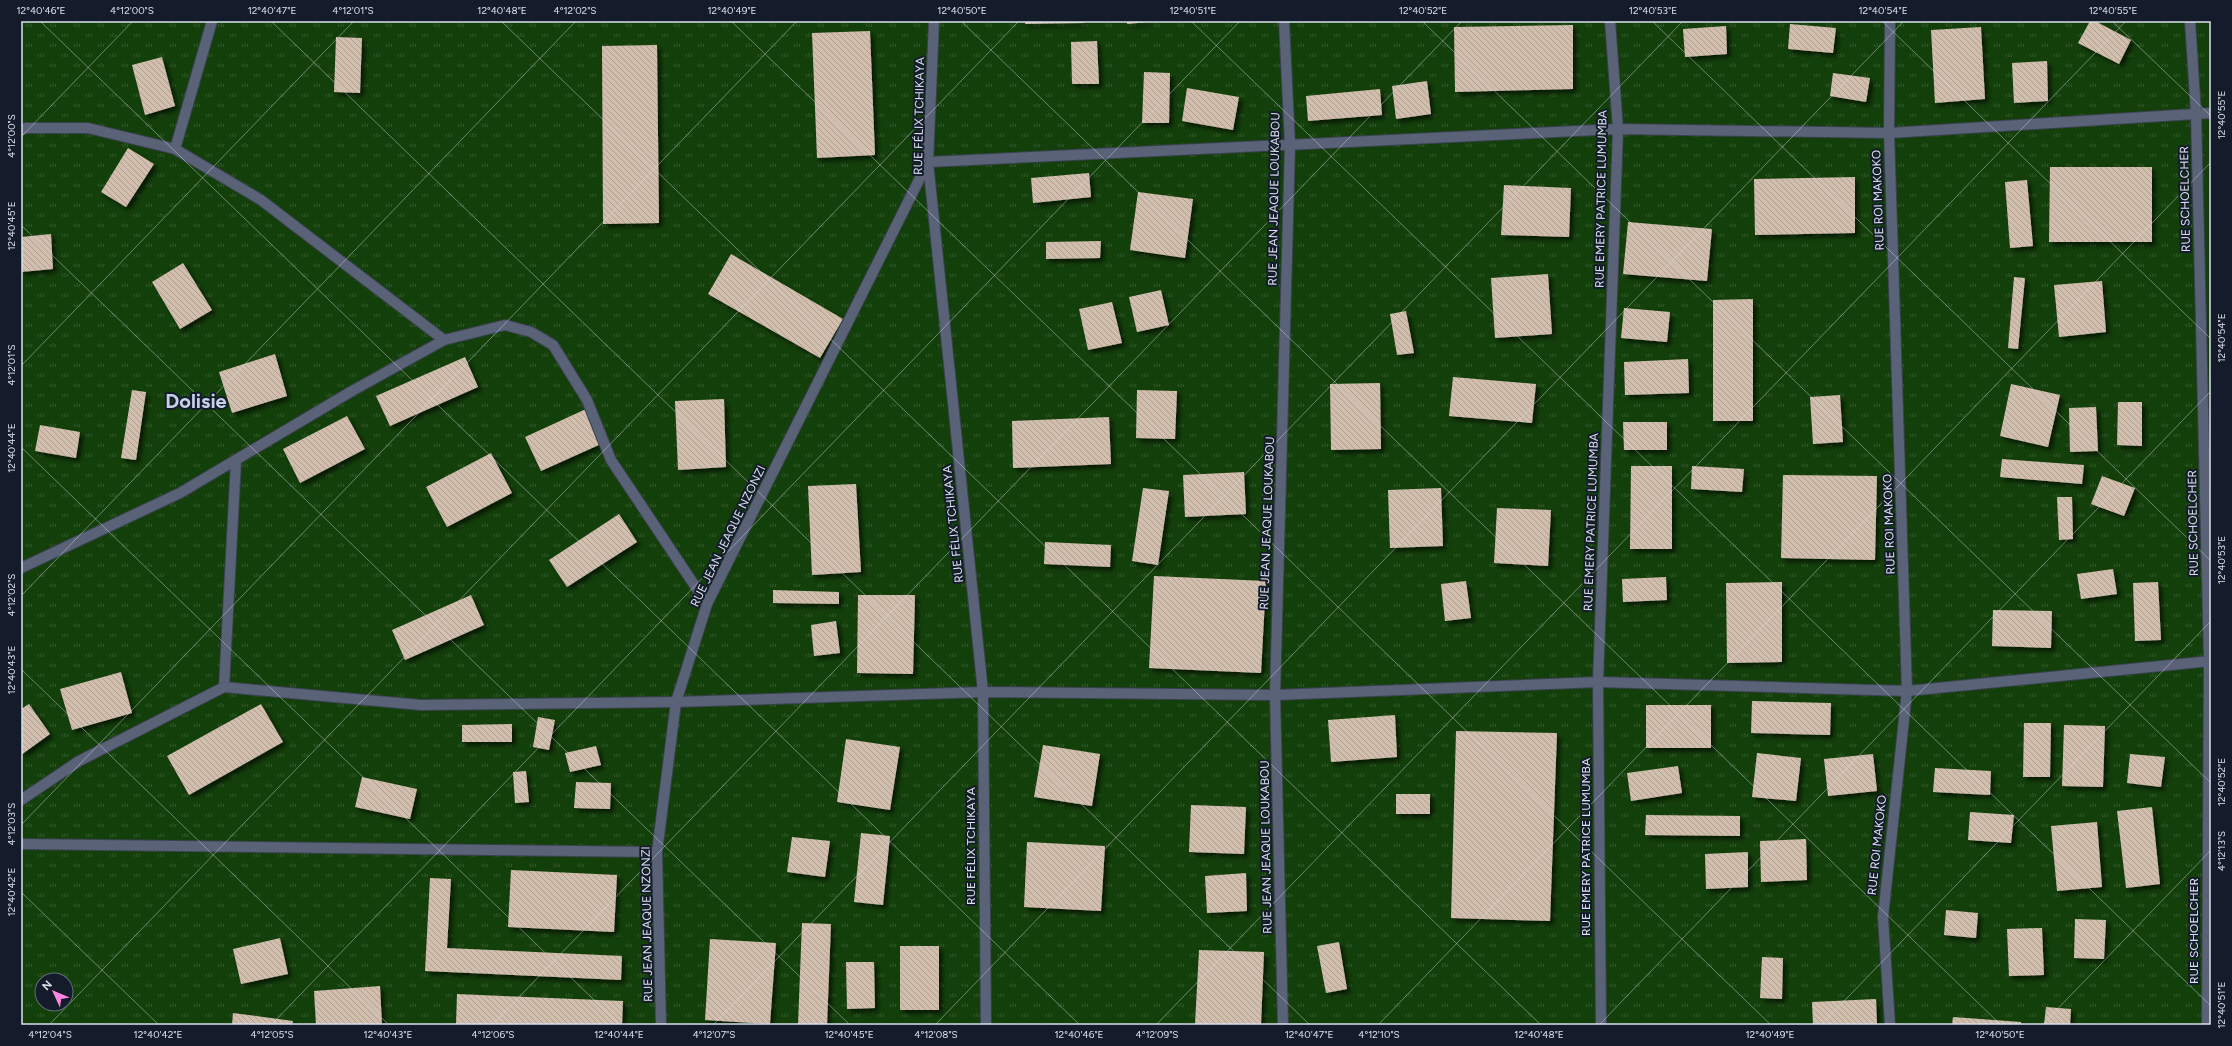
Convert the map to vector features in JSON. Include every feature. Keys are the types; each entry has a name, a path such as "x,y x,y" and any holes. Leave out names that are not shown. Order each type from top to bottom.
{"street":[{"path":"175,149 212,21"},
{"name":"RUE FÉLIX TCHIKAYA","path":"934,21 928,162 983,692 986,1025"},
{"name":"RUE JEAN JEAQUE LOUKABOU","path":"1283,1025 1275,695 1290,144 1284,21"},
{"name":"RUE EMERY PATRICE LUMUMBA","path":"1601,1025 1598,682 1618,129 1610,21"},
{"name":"RUE ROI MAKOKO","path":"1890,21 1889,133 1907,691 1883,917 1890,1025"},
{"name":"RUE SCHOELCHER","path":"2190,21 2196,113 2210,660 2207,1025"},
{"path":"928,162 1618,129 1889,133 2211,113"},
{"path":"21,130 26,128 88,128 175,149 261,200 444,340"},
{"name":"RUE JEAN JEAQUE NZONZI","path":"661,1025 657,852 676,702 707,604 928,162"},
{"path":"21,568 180,493 352,391 444,340 505,325 531,332 553,345 587,400 611,460 707,604"},
{"path":"224,686 236,461"},
{"path":"21,800 79,761 224,686 421,705 676,702 983,692 1275,695 1598,682 1907,691 2210,660"},
{"path":"21,844 657,852"}],"green space":[{"path":"21,21 2211,21 2211,1025 21,1025"}],"building":[{"path":"1025,21 1084,21 1084,23 1025,24"},
{"path":"1127,21 1148,21 1148,22 1127,24"},
{"path":"2090,21 2095,21 2131,40 2119,64 2078,43"},
{"path":"1790,24 1836,28 1833,53 1788,49"},
{"path":"1573,25 1573,89 1455,92 1454,27"},
{"path":"1726,26 1727,54 1685,57 1683,29"},
{"path":"1981,27 1985,99 1935,103 1931,30"},
{"path":"870,31 875,155 817,158 812,33"},
{"path":"336,37 362,38 360,93 334,92"},
{"path":"1097,41 1099,84 1072,84 1071,42"},
{"path":"657,45 659,223 603,224 602,46"},
{"path":"162,57 175,106 145,115 132,65"},
{"path":"2047,61 2048,101 2014,103 2012,63"},
{"path":"1144,72 1170,73 1169,123 1142,123"},
{"path":"1833,73 1870,78 1866,102 1830,96"},
{"path":"1427,81 1431,114 1396,119 1392,86"},
{"path":"1187,88 1239,97 1233,130 1182,121"},
{"path":"1380,89 1382,115 1308,121 1306,96"},
{"path":"128,148 154,164 126,207 101,192"},
{"path":"2050,167 2152,167 2152,242 2049,242"},
{"path":"1089,173 1091,197 1033,203 1031,178"},
{"path":"1855,177 1855,233 1755,235 1754,179"},
{"path":"2027,180 2033,246 2010,248 2005,182"},
{"path":"1504,185 1571,188 1569,237 1501,235"},
{"path":"1138,192 1193,199 1185,258 1130,250"},
{"path":"1628,222 1712,229 1707,281 1623,274"},
{"path":"51,234 53,269 21,272 21,237"},
{"path":"1101,241 1100,258 1046,259 1046,242"},
{"path":"731,254 843,319 820,358 708,294"},
{"path":"183,263 212,310 180,329 152,282"},
{"path":"1548,274 1552,334 1495,338 1491,278"},
{"path":"2014,277 2025,278 2018,349 2008,348"},
{"path":"2102,281 2106,332 2059,337 2054,285"},
{"path":"1161,290 1169,325 1137,332 1129,297"},
{"path":"1753,299 1753,421 1713,421 1713,300"},
{"path":"1112,302 1122,343 1088,350 1079,309"},
{"path":"1624,308 1670,312 1667,342 1621,338"},
{"path":"1406,311 1414,353 1397,355 1390,314"},
{"path":"275,354 287,396 232,413 219,372"},
{"path":"465,357 478,387 390,426 376,396"},
{"path":"1688,359 1689,393 1625,395 1624,362"},
{"path":"1453,377 1536,384 1532,423 1449,416"},
{"path":"1380,383 1381,449 1331,450 1330,384"},
{"path":"2011,384 2060,395 2048,447 2000,436"},
{"path":"132,390 146,392 136,460 121,458"},
{"path":"1137,390 1177,391 1175,439 1136,438"},
{"path":"1840,395 1843,442 1813,444 1810,397"},
{"path":"724,399 726,467 678,470 675,401"},
{"path":"2118,402 2142,402 2142,446 2117,445"},
{"path":"2096,407 2098,451 2070,452 2069,408"},
{"path":"586,409 601,444 541,471 525,437"},
{"path":"347,416 365,449 300,483 283,449"},
{"path":"1109,417 1111,464 1013,468 1012,421"},
{"path":"1623,422 1667,422 1667,450 1624,450"},
{"path":"40,425 80,432 76,458 35,451"},
{"path":"491,453 512,493 447,527 426,487"},
{"path":"2002,459 2084,465 2082,484 2000,477"},
{"path":"1631,466 1672,466 1672,549 1630,549"},
{"path":"1692,466 1744,469 1742,492 1691,489"},
{"path":"1244,472 1246,514 1185,517 1183,475"},
{"path":"1783,475 1877,476 1875,560 1781,558"},
{"path":"2102,476 2135,488 2124,516 2091,504"},
{"path":"856,484 861,572 812,575 808,486"},
{"path":"1143,488 1169,491 1158,565 1132,561"},
{"path":"1441,488 1443,546 1390,548 1388,490"},
{"path":"2057,497 2072,497 2073,539 2059,540"},
{"path":"1497,508 1551,510 1548,566 1494,563"},
{"path":"619,514 637,542 567,587 549,560"},
{"path":"1045,542 1111,545 1110,567 1044,564"},
{"path":"2113,569 2117,594 2081,599 2077,574"},
{"path":"1154,576 1266,581 1261,673 1149,668"},
{"path":"1666,577 1667,600 1623,602 1622,579"},
{"path":"1466,581 1471,618 1445,621 1441,584"},
{"path":"1782,582 1782,662 1727,663 1726,583"},
{"path":"2158,582 2161,640 2135,641 2133,583"},
{"path":"773,590 839,592 839,604 773,603"},
{"path":"471,595 484,625 405,660 392,630"},
{"path":"858,595 915,595 913,674 857,673"},
{"path":"1993,610 2052,611 2051,648 1992,646"},
{"path":"836,621 840,653 814,656 811,625"},
{"path":"121,672 132,713 72,730 60,689"},
{"path":"1752,701 1831,703 1830,735 1751,733"},
{"path":"29,704 50,734 21,755 21,709"},
{"path":"261,704 283,742 189,795 167,756"},
{"path":"1646,705 1711,705 1711,748 1646,748"},
{"path":"1395,715 1397,757 1331,762 1328,720"},
{"path":"538,717 555,720 549,750 533,747"},
{"path":"2024,723 2051,723 2050,777 2023,777"},
{"path":"512,724 512,742 462,742 462,725"},
{"path":"2064,725 2105,726 2103,787 2062,786"},
{"path":"1456,731 1557,733 1550,921 1451,918"},
{"path":"846,739 900,747 890,810 837,802"},
{"path":"1043,745 1100,754 1092,806 1034,797"},
{"path":"596,746 601,765 570,772 565,753"},
{"path":"1757,753 1801,758 1796,801 1752,797"},
{"path":"1873,754 1877,791 1828,796 1824,759"},
{"path":"2130,754 2165,757 2161,787 2127,783"},
{"path":"1678,766 1682,793 1631,801 1627,773"},
{"path":"1935,768 1991,771 1990,795 1933,792"},
{"path":"526,771 529,802 515,803 513,772"},
{"path":"362,777 417,789 410,819 355,807"},
{"path":"576,782 611,783 610,809 574,808"},
{"path":"1396,794 1430,794 1430,814 1396,814"},
{"path":"1191,805 1246,807 1244,854 1189,852"},
{"path":"2152,807 2160,884 2126,888 2117,811"},
{"path":"1970,812 2014,815 2011,843 1968,840"},
{"path":"1646,815 1740,816 1740,836 1645,835"},
{"path":"2097,822 2102,887 2057,891 2051,826"},
{"path":"861,833 890,836 883,905 854,902"},
{"path":"792,837 830,841 825,877 787,872"},
{"path":"1806,839 1807,880 1761,882 1760,841"},
{"path":"1027,842 1105,846 1101,911 1024,907"},
{"path":"1748,852 1748,887 1706,889 1705,854"},
{"path":"511,870 617,875 614,932 508,927"},
{"path":"1246,873 1247,911 1207,913 1205,876"},
{"path":"430,878 451,879 447,948 622,956 621,980 425,971"},
{"path":"1946,910 1978,913 1976,938 1944,935"},
{"path":"2075,919 2106,920 2104,959 2074,958"},
{"path":"802,923 831,924 827,1025 798,1025"},
{"path":"2042,928 2044,975 2009,976 2007,929"},
{"path":"280,938 288,974 241,984 233,949"},
{"path":"710,939 776,943 770,1024 705,1020"},
{"path":"1339,942 1347,989 1326,993 1317,946"},
{"path":"900,946 939,946 939,1010 900,1010"},
{"path":"1199,950 1264,952 1261,1025 1195,1024"},
{"path":"1762,957 1783,958 1782,999 1760,998"},
{"path":"846,962 874,962 875,1008 847,1009"},
{"path":"380,986 382,1025 316,1025 314,991"},
{"path":"457,994 623,1001 622,1025 456,1025"},
{"path":"1876,999 1877,1025 1813,1025 1812,1002"},
{"path":"2046,1007 2071,1009 2070,1025 2044,1025"},
{"path":"233,1013 293,1021 292,1025 232,1025"},
{"path":"1953,1017 2021,1022 2021,1025 1952,1025"}],"district":[{"name":"Dolisie","path":"196,401"}]}
